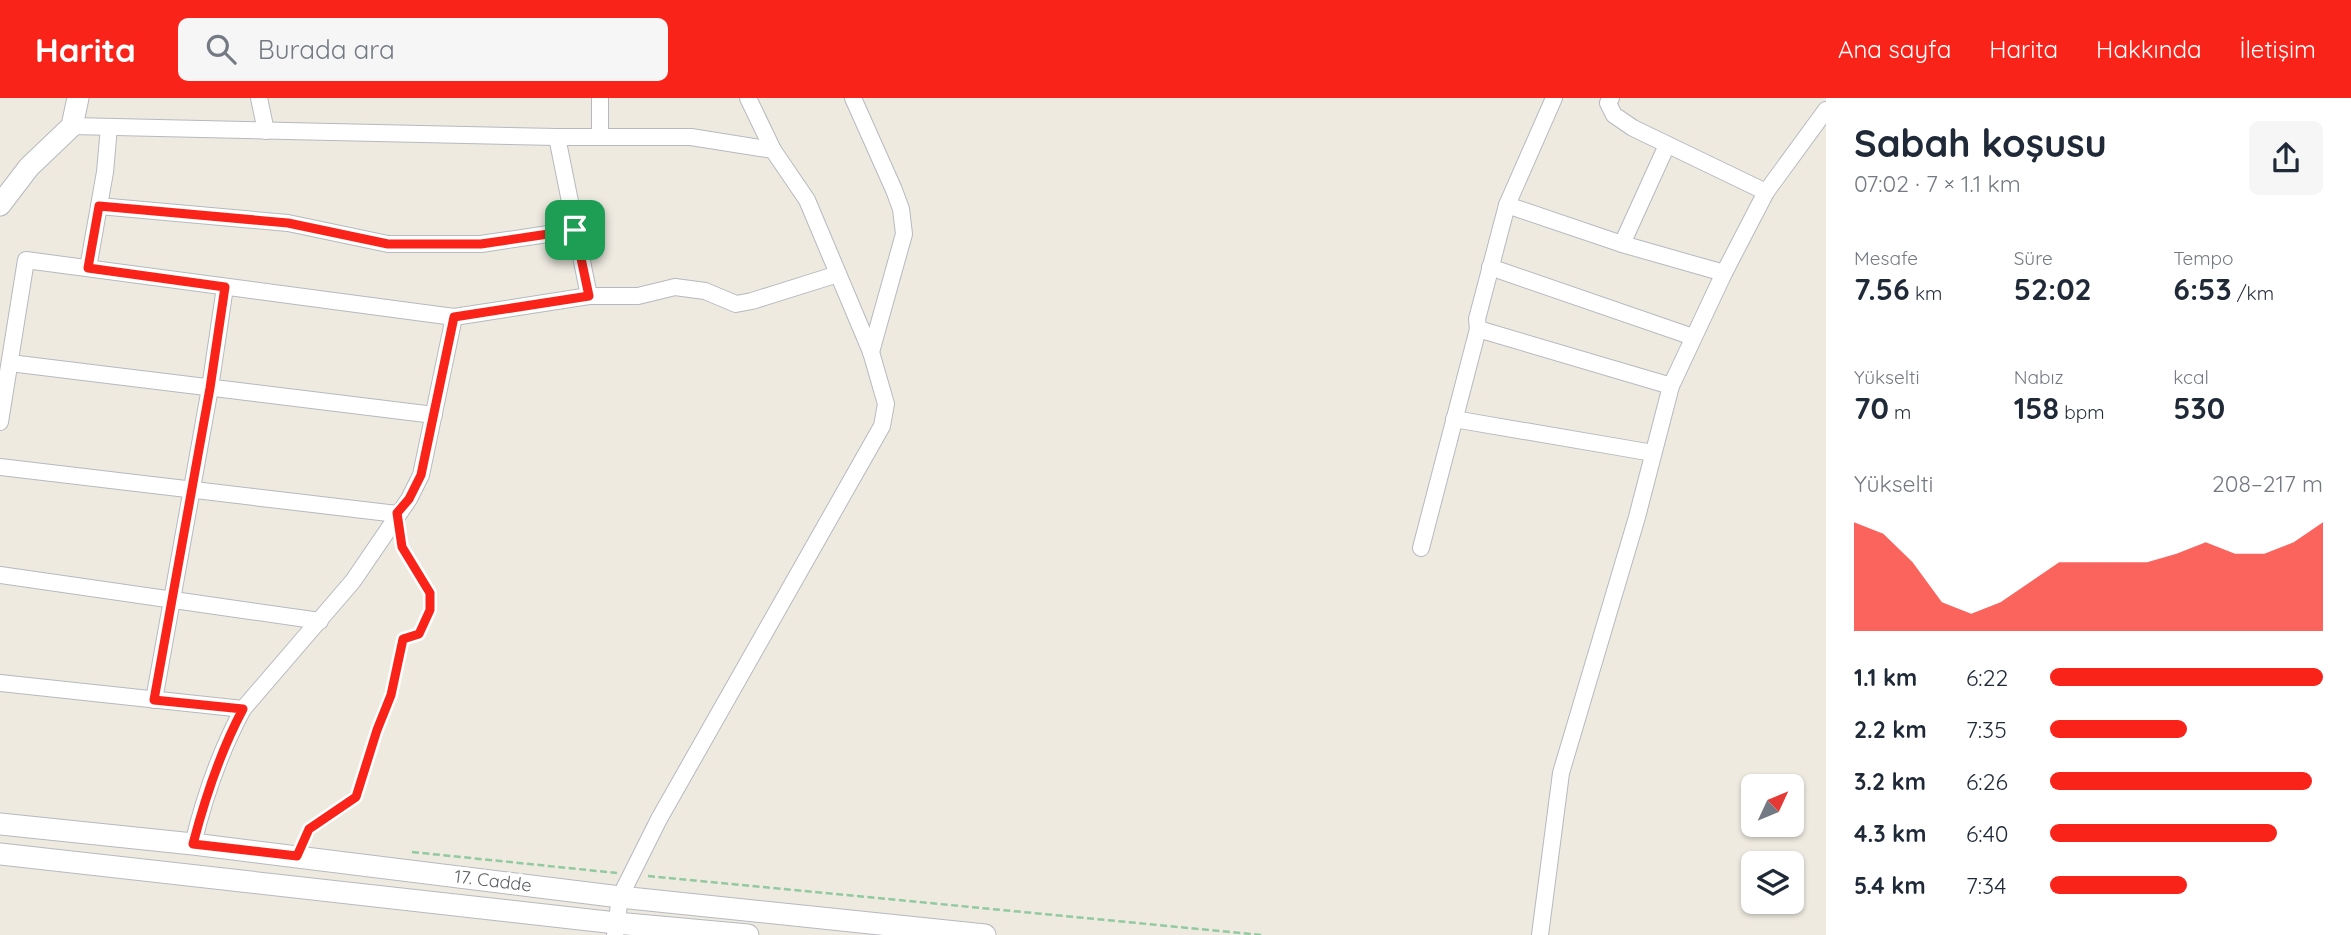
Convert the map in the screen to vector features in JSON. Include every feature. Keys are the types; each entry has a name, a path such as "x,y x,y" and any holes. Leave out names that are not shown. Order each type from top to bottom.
{"street":[{"path":"0,203 29,167 72,126 78,98"},
{"path":"259,98 266,131"},
{"path":"600,98 600,137"},
{"path":"616,929 620,897 666,808 882,426 886,404 870,352 807,200 773,149 748,98"},
{"path":"853,98 894,190 901,209 904,234 870,352"},
{"path":"1421,548 1507,205 1554,98"},
{"path":"1611,98 1608,103 1614,115 1633,128 1766,192"},
{"path":"1540,935 1561,773 1633,530 1671,386 1766,192 1826,110"},
{"path":"72,126 557,137 691,137 773,149"},
{"path":"88,268 109,127"},
{"path":"557,137 589,296"},
{"path":"1622,244 1667,145"},
{"path":"1507,205 1622,244 1724,273"},
{"path":"99,206 288,223 388,244 481,244 575,230"},
{"path":"0,422 26,260 454,317 589,296 638,296 675,287 705,291 736,304 838,274"},
{"path":"1490,267 1693,337"},
{"path":"154,700 193,488 225,287"},
{"path":"193,844 232,730 243,709 353,580 409,499 421,475 454,317"},
{"path":"1478,329 1671,386"},
{"path":"10,363 434,415"},
{"path":"1454,419 1653,453"},
{"path":"0,467 397,513"},
{"path":"0,575 320,621"},
{"path":"0,683 243,709"},
{"name":"17. Cadde","path":"0,824 297,856 620,897 985,935"},
{"name":"17. Cadde","path":"0,854 616,929 748,935"}],"lane":[{"path":"297,856 309,829 356,797 391,695 403,639 419,634 430,610 430,593 402,547 397,513"}],"route":[{"path":"99,206 288,223 388,244 481,244 575,230 589,296 454,317 421,475 409,499 397,513 402,547 430,593 430,610 419,634 403,639 391,695 356,797 309,829 297,856 193,844 232,730 243,709 154,700 210,388 225,287 88,268 99,206"}]}
